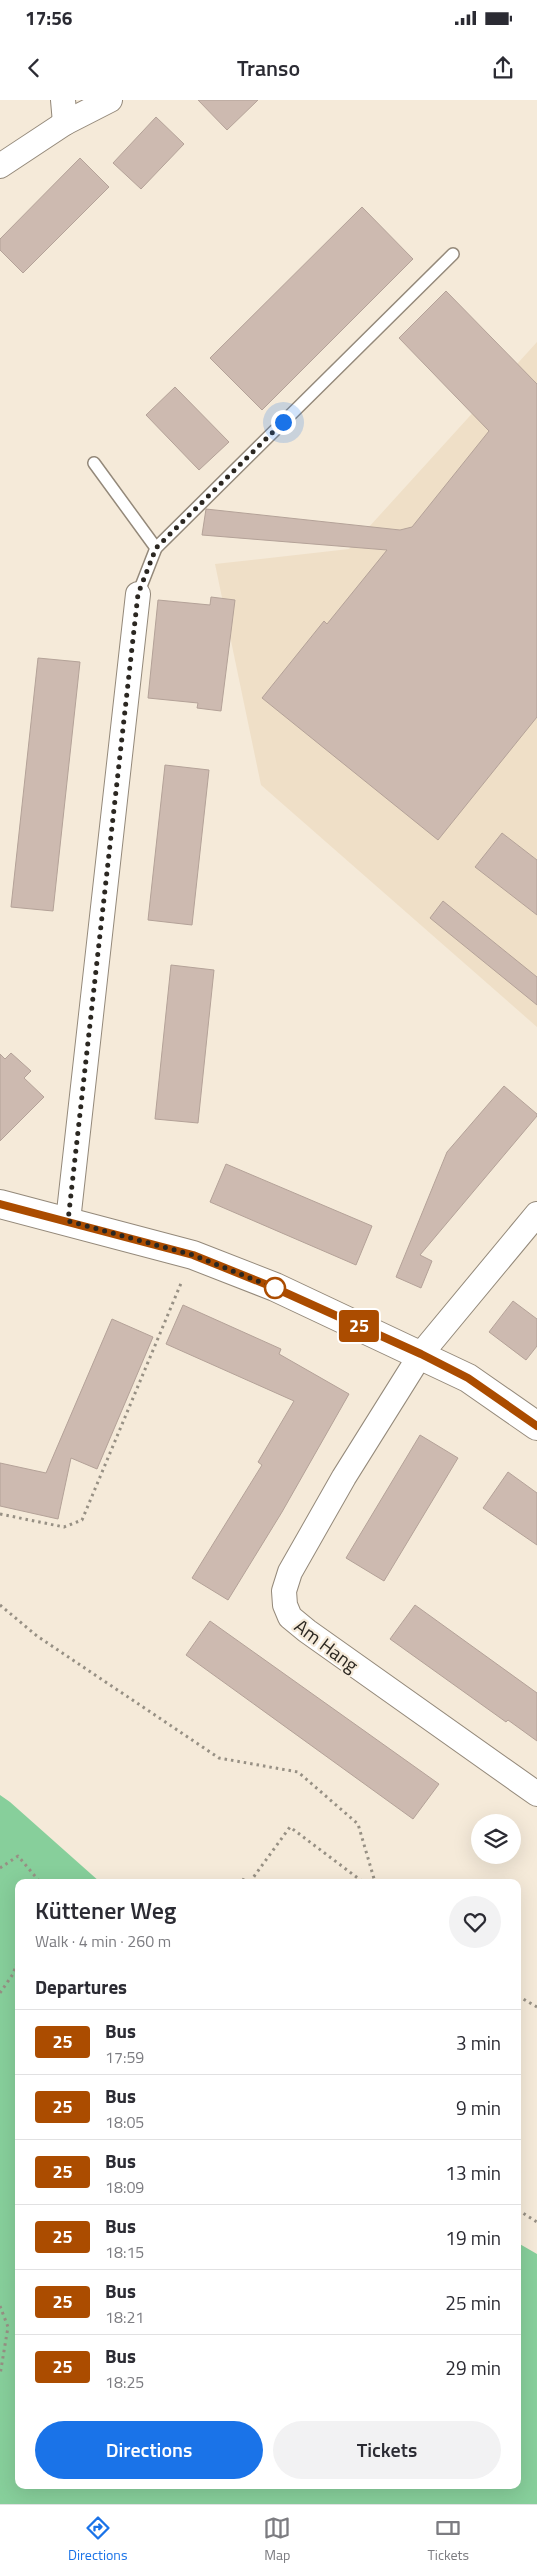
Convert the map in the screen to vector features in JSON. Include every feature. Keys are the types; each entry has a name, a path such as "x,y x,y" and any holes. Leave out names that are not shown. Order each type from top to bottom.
{"street":[{"path":"0,166 64,111 110,100"},
{"path":"68,1221 138,594"},
{"path":"0,1204 193,1255 275,1288 421,1354 468,1378 537,1426"},
{"name":"Am Hang","path":"537,1214 421,1354 344,1477 290,1572 284,1591 285,1605 290,1618 537,1794"}],"lane":[{"path":"138,594 156,548 453,254"},
{"path":"94,463 156,548"}],"path":[{"path":"0,1514 64,1527 82,1520 193,1255"},
{"path":"0,1605 37,1636 219,1758 298,1772 358,1824 374,1879"},
{"path":"251,1879 290,1827 360,1879"},
{"path":"0,1868 18,1856 37,1879"},
{"path":"0,1992 15,1968"},
{"path":"521,1998 537,2007"},
{"path":"521,2212 537,2222"},
{"path":"0,2306 8,2327 0,2375"}],"shaded area":[{"path":"537,342 537,1027 261,785 215,564 349,549"}],"green space":[{"path":"0,1795 97,1879 15,1879 15,2489 521,2489 521,2245 537,2254 537,2504 0,2504"}],"building":[{"path":"198,100 258,100 227,130"},
{"path":"156,117 184,144 141,189 113,163"},
{"path":"80,158 109,187 23,273 0,250 0,239"},
{"path":"362,207 413,259 262,410 210,358"},
{"path":"446,291 537,384 537,717 438,840 262,698 324,621 327,624 387,550 202,535 206,509 400,530 412,527 489,431 399,338"},
{"path":"175,387 229,442 199,470 146,415"},
{"path":"211,597 235,600 221,711 197,708 198,703 148,698 158,600 210,605"},
{"path":"38,658 80,662 53,911 11,907"},
{"path":"165,765 209,770 192,925 148,920"},
{"path":"502,833 537,860 537,915 475,867"},
{"path":"443,901 537,977 537,1005 430,918"},
{"path":"171,965 214,970 198,1123 155,1119"},
{"path":"11,1053 31,1071 24,1078 44,1097 0,1141 0,1054 5,1059"},
{"path":"504,1086 537,1116 420,1255 432,1261 421,1288 396,1277 447,1152"},
{"path":"226,1164 372,1226 356,1265 210,1202"},
{"path":"513,1301 537,1319 537,1346 526,1360 489,1332"},
{"path":"183,1305 281,1349 279,1354 349,1394 282,1512 228,1600 192,1578 262,1465 258,1462 294,1401 166,1344"},
{"path":"112,1319 153,1337 97,1469 71,1458 58,1519 0,1506 0,1463 46,1473"},
{"path":"420,1435 458,1458 384,1581 346,1558"},
{"path":"508,1472 537,1493 537,1545 483,1508"},
{"path":"415,1605 537,1693 537,1741 508,1720 506,1722 390,1639"},
{"path":"210,1621 439,1784 413,1819 186,1655"}],"bus line":[{"name":"25","path":"0,1204 193,1255 275,1288 421,1354 468,1378 537,1426"}],"route":[{"path":"275,1288 193,1255 68,1221 138,594 156,548 283,422"}]}
